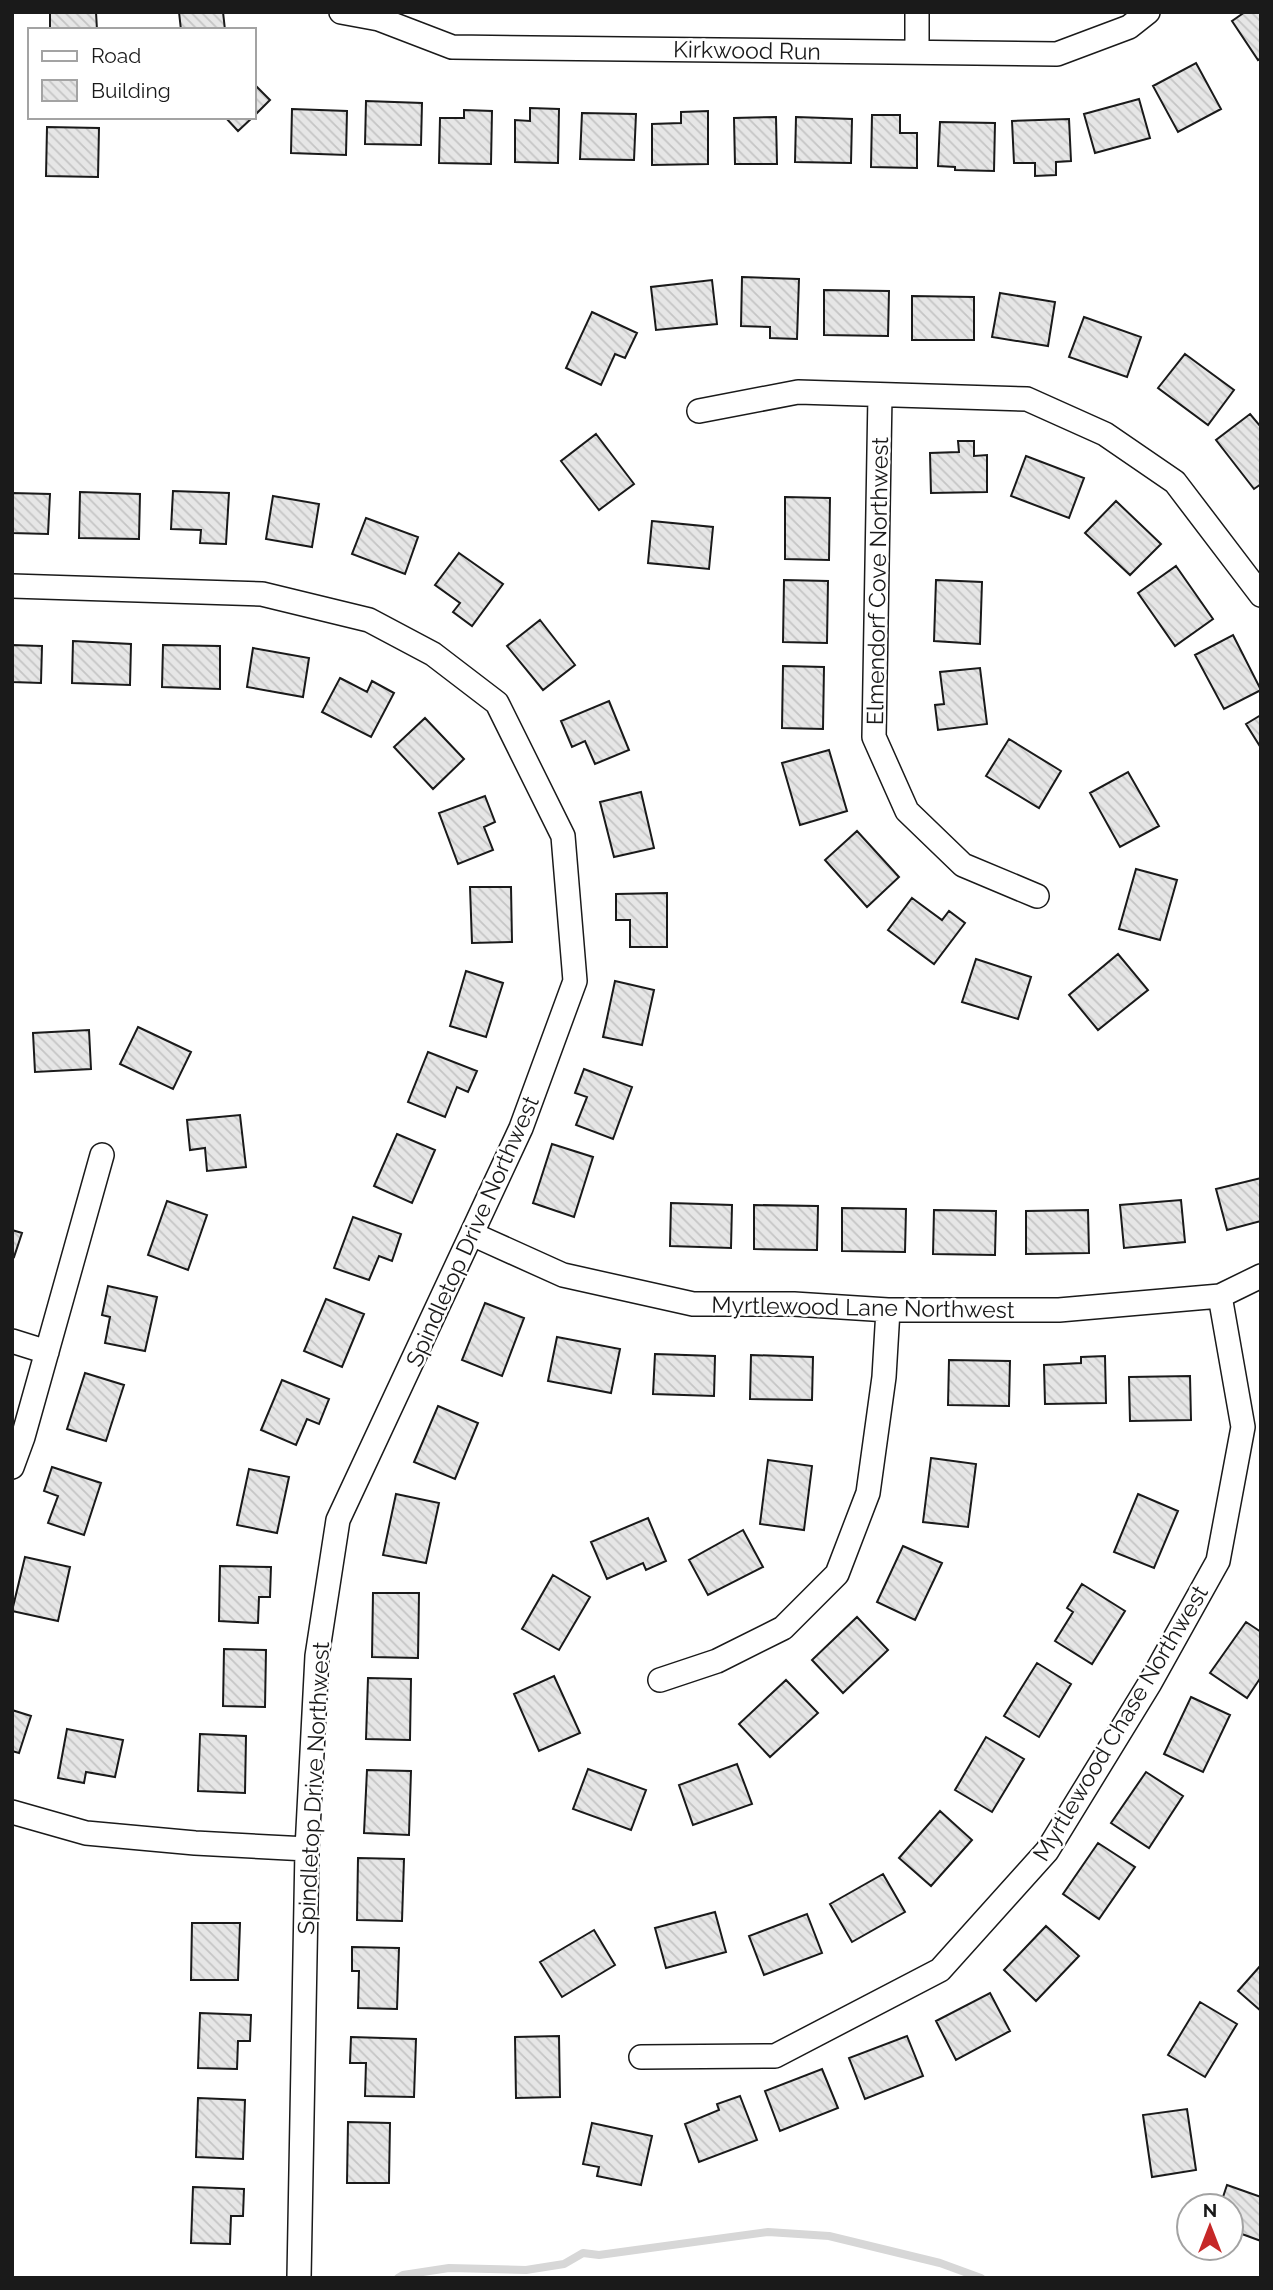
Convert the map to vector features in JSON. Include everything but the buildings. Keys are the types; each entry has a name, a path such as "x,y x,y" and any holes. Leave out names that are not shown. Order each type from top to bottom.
{"street":[{"name":"Kirkwood Run","path":"341,12 379,19 452,47 1057,54 1129,27 1148,12"},
{"path":"917,12 917,52"},
{"path":"699,411 798,392 1027,399 1105,434 1175,482 1261,595"},
{"name":"Elmendorf Cove Northwest","path":"880,395 874,737 907,811 963,865 1037,896"},
{"name":"Spindletop Drive Northwest","path":"12,586 262,593 369,620 433,654 497,703 564,836 575,981 521,1128 338,1520 317,1656 307,1849 299,2278"},
{"path":"12,1467 102,1155"},
{"name":"Myrtlewood Lane Northwest","path":"472,1234 564,1275 693,1304 794,1304 888,1310 1059,1310 1220,1296 1261,1276"},
{"name":"Myrtlewood Chase Northwest","path":"641,2057 775,2056 787,2050 940,1970 1047,1851 1150,1683 1218,1561 1243,1427 1220,1296"},
{"path":"660,1680 717,1661 783,1628 837,1574 868,1493 884,1377 888,1310"},
{"path":"12,1341 47,1352"},
{"path":"12,1812 86,1833 195,1843 307,1849"}],"waterway":[{"path":"398,2278 449,2268 526,2270 564,2264 583,2253 599,2255 768,2232 829,2236 940,2263 981,2278"}]}
